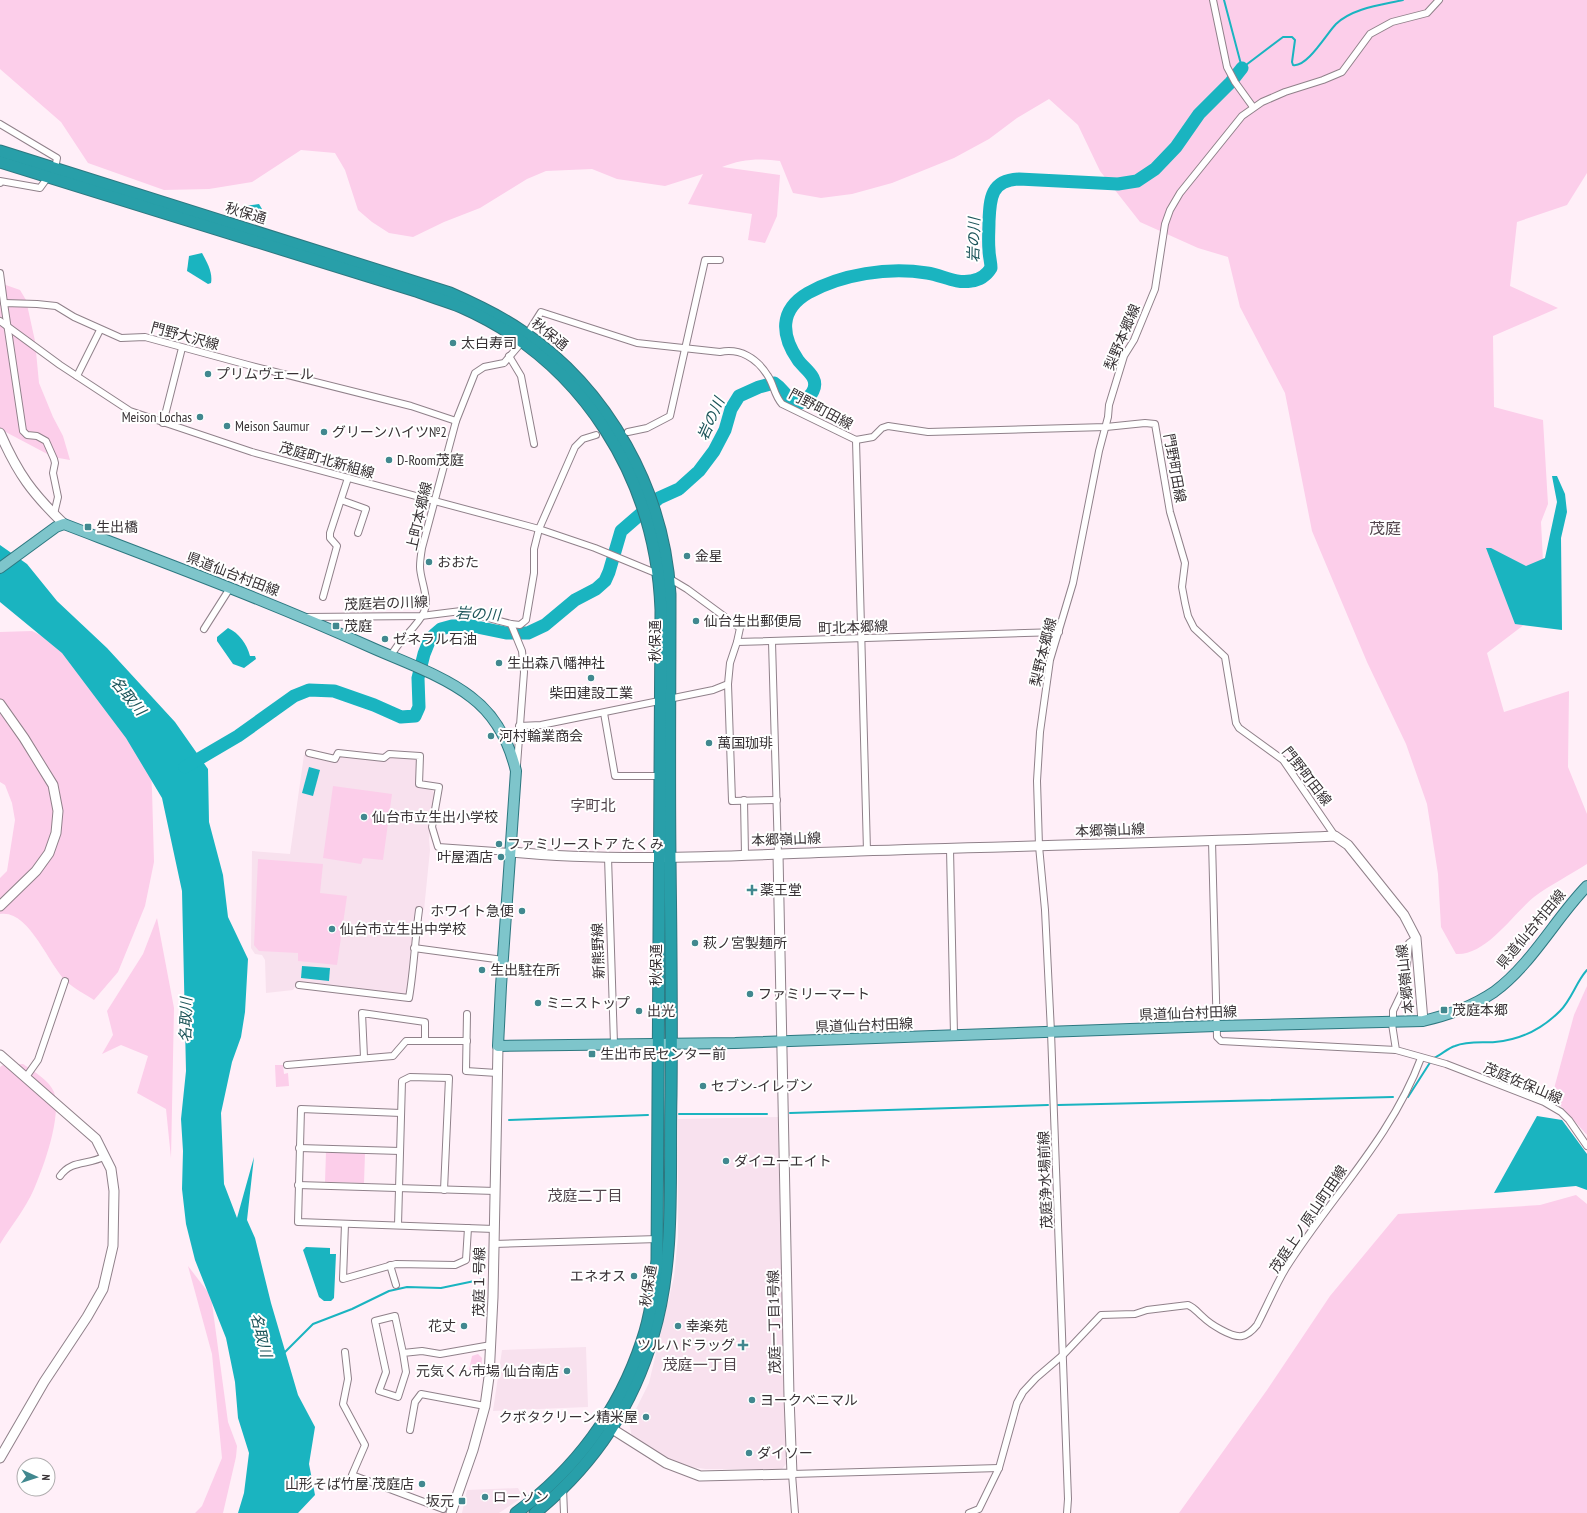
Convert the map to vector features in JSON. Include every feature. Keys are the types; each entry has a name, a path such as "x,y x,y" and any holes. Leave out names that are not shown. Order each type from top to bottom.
{"highway":[{"name":"秋保通","path":"0,151 51,173 461,307 524,338 567,368 611,421 636,463 669,579 665,699 660,776 665,856 672,1045 669,1229 665,1286 646,1360 626,1407 612,1429 577,1475 535,1513"},
{"name":"秋保通","path":"0,162 51,173"},
{"name":"秋保通","path":"516,1513 557,1479 575,1460 602,1422 624,1384 642,1340 653,1295 658,1239 659,1044 665,856 665,699 661,610 652,520"}],"main road":[{"path":"0,568 60,526"},
{"name":"県道仙台村田線","path":"60,526 303,616 430,674 472,697 493,719 506,740 516,771"},
{"path":"498,1046 503,960 512,852 516,771"},
{"name":"県道仙台村田線","path":"498,1046 614,1044 672,1045 1216,1026 1423,1021 1446,1016 1470,1006 1494,991 1512,977 1531,955 1548,931 1587,886"}],"street":[{"path":"1213,0 1218,18 1224,54 1230,74 1253,107"},
{"name":"梨野本郷線","path":"1039,846 1037,781 1040,732 1050,660 1074,576 1099,451 1106,428 1109,405 1124,356 1134,340 1155,289 1165,224 1170,210 1180,193 1242,116 1253,107 1285,92 1323,80 1342,72 1370,34 1392,22 1427,13 1439,0"},
{"path":"0,124 57,158 51,173 40,188 0,181 0,183"},
{"path":"628,432 647,428 670,416 705,260 720,260"},
{"path":"0,273 23,431 28,435 37,436 46,441 55,463 53,473 58,497 54,514"},
{"name":"門野大沢線","path":"4,303 56,306 100,330 121,338 145,337 182,348 411,406 456,421"},
{"path":"456,421 475,373 484,367 504,363 524,338 541,312 637,343 685,347"},
{"name":"茂庭町北新組線","path":"0,321 77,376 130,411 252,452 289,460 348,478 539,529 595,548 640,566 687,589 740,628 737,642"},
{"path":"77,376 100,330"},
{"name":"門野町田線","path":"685,347 720,352 729,350 745,353 768,376 773,391 778,399 789,408 856,440 873,437 882,428 888,426 928,432 1106,428 1145,423 1155,424 1170,512 1185,563 1182,587 1188,616 1198,632 1225,657 1236,723 1239,728 1283,760 1335,836"},
{"path":"163,423 182,348"},
{"path":"509,356 521,376 534,444"},
{"name":"上町本郷線","path":"421,616 425,611 425,587 420,567 422,548 456,421"},
{"path":"0,433 14,465 32,491 54,514 60,526"},
{"path":"516,771 524,672 522,651 512,626 520,625 526,620 534,573 534,549 539,529 549,503 575,447 583,439 596,435"},
{"path":"856,440 867,851"},
{"path":"324,598 337,546 330,538 330,533 348,478"},
{"path":"340,500 366,509 358,533"},
{"path":"204,629 230,588"},
{"name":"茂庭岩の川線","path":"303,616 421,616 461,611 512,626"},
{"path":"394,658 397,644 421,616"},
{"name":"町北本郷線","path":"737,642 1059,632"},
{"path":"737,642 730,663 728,684 732,801 777,800"},
{"path":"772,642 778,854"},
{"path":"520,726 541,725 604,713 713,690 728,684"},
{"path":"0,704 24,738 53,785 58,812 56,833 49,853 36,871 0,906"},
{"path":"604,713 615,776 660,776"},
{"path":"309,753 335,759 338,753 384,758 388,754 420,756 419,784 439,787 432,827 438,847 512,852"},
{"path":"744,800 745,855"},
{"name":"本郷嶺山線","path":"512,852 576,857 745,855 1335,836 1348,845 1404,915 1416,938 1423,1021"},
{"path":"1212,841 1216,1026"},
{"name":"茂庭浄水場前線","path":"1039,846 1046,910 1064,1354 1068,1499 1067,1513"},
{"path":"950,849 954,1035"},
{"name":"茂庭一丁目1号線","path":"778,854 789,1397 792,1474"},
{"name":"新熊野線","path":"608,857 614,1044"},
{"path":"299,985 409,998 414,971 414,948 419,910"},
{"path":"1393,1016 1393,1011 1405,986 1409,943 1416,938"},
{"path":"414,948 503,960"},
{"path":"26,1077 38,1060 66,981"},
{"path":"364,1057 362,1013 424,1022 425,1041"},
{"path":"467,1014 466,1071 497,1073"},
{"path":"1392,1024 1396,1050"},
{"name":"茂庭佐保山線","path":"1216,1026 1217,1037 1221,1041 1396,1050 1433,1061 1519,1092 1555,1109 1569,1120 1587,1146"},
{"path":"287,1065 364,1057 393,1056 406,1041 467,1041"},
{"name":"茂庭１号線","path":"446,1511 473,1450 485,1406 491,1345 498,1046"},
{"path":"0,1055 96,1139 111,1169 114,1190 113,1246 103,1288 87,1317 44,1382 0,1458"},
{"name":"茂庭上ノ原山町田線","path":"969,1513 979,1509 999,1468 1017,1403 1023,1392 1036,1378 1064,1354 1101,1315 1135,1314 1154,1309 1188,1305 1195,1308 1213,1326 1233,1335 1241,1337 1252,1331 1257,1325 1286,1269 1368,1153 1401,1101 1414,1077 1421,1058"},
{"path":"398,1225 402,1080 410,1077 448,1078 444,1190"},
{"path":"401,1113 301,1109 298,1222 494,1229"},
{"path":"299,1148 400,1151"},
{"path":"60,1176 66,1168 86,1162 95,1162 105,1156"},
{"path":"298,1185 495,1191"},
{"path":"345,1224 343,1279 390,1265 455,1265 466,1260 468,1228"},
{"path":"494,1244 658,1239"},
{"path":"390,1265 396,1285"},
{"path":"395,1316 403,1353 406,1372 398,1397 379,1391 386,1372 375,1321 395,1316"},
{"path":"403,1353 422,1351 440,1354 491,1345"},
{"path":"346,1352 348,1379 342,1404 365,1446 352,1475 446,1511"},
{"path":"410,1430 415,1402 421,1394 485,1406"},
{"path":"602,1422 666,1463 700,1476 999,1468"},
{"path":"792,1474 795,1513"},
{"path":"563,1488 564,1513"}],"shaded area":[{"path":"0,0 1587,0 1587,173 1567,205 1517,222 1510,286 1558,308 1493,336 1494,407 1543,420 1548,504 1541,522 1543,561 1554,602 1487,653 1504,712 1569,691 1568,767 1587,814 1587,864 1534,897 1498,933 1478,948 1467,953 1456,954 1441,927 1438,874 1427,804 1406,744 1367,662 1312,531 1285,393 1240,307 1228,257 1198,248 1140,222 1100,171 1078,125 1049,99 1017,118 989,139 954,158 892,183 852,194 821,198 793,193 780,161 751,160 736,162 722,167 780,175 777,216 765,243 748,240 752,214 688,204 703,174 665,186 617,179 592,169 546,171 527,179 480,208 444,222 413,237 389,233 372,222 358,210 345,170 335,153 301,150 252,182 209,189 164,190 88,163 61,122 0,69"},
{"path":"0,283 20,290 26,300 35,341 39,383 53,417 63,436 70,460 53,457 0,429"},
{"path":"32,631 66,648 149,738 154,862 145,906 118,972 94,1000 66,981 59,973 37,939 20,920 10,915 0,914 0,878 7,871 15,820 12,803 5,785 0,782 0,632"},
{"path":"339,754 385,759 392,757 417,758 416,786 431,789 435,794 429,839 430,850 424,910 416,909 409,969 412,970 408,995 298,983 293,990 266,993 265,960 262,955 255,954 251,948 252,851 290,854 304,755 336,761"},
{"path":"333,786 392,794 383,860 363,858 361,864 323,858"},
{"path":"258,859 323,864 320,893 347,896 337,965 298,961 298,953 259,951 254,945"},
{"path":"157,918 174,1008 171,1158 166,1109 137,1093 148,1056 121,1045 102,1054 113,1035 107,1011 143,954"},
{"path":"1587,986 1587,1135 1552,1096 1574,1015"},
{"path":"23,1064 40,1076 52,1088 56,1102 56,1114 47,1155 31,1196 0,1244 0,1067 3,1065"},
{"path":"275,1065 283,1065 284,1074 288,1073 289,1086 276,1087"},
{"path":"778,1117 786,1464 782,1469 706,1469 682,1466 632,1437 629,1423 649,1383 674,1277 678,1237 678,1119"},
{"path":"326,1152 365,1153 364,1183 325,1182"},
{"path":"1576,1195 1587,1204 1587,1513 1179,1513 1267,1390 1330,1296 1398,1214 1540,1205"},
{"path":"188,1266 211,1296 228,1422 237,1446 236,1457 223,1513 195,1513 202,1506 222,1458 212,1354"},
{"path":"586,1347 588,1407 493,1411 502,1350"},
{"path":"478,1354 482,1358 481,1372 469,1370 472,1356"},
{"path":"518,1488 523,1497 499,1513 462,1513 467,1490"}],"water":[{"path":"259,204 262,209 259,216 239,210 244,206"},
{"path":"202,253 208,264 211,275 211,283 208,284 187,271 189,256"},
{"path":"1552,476 1557,476 1565,494 1567,512 1561,538 1562,630 1515,624 1486,548 1491,548 1526,566 1545,558 1557,502"},
{"name":"名取川","path":"0,545 27,564 57,601 107,648 175,722 208,769 209,822 223,875 228,917 248,959 245,1012 241,1037 232,1062 221,1113 224,1184 237,1218 254,1157 247,1220 255,1238 271,1303 298,1395 315,1427 309,1464 315,1495 298,1513 238,1513 244,1493 249,1453 238,1418 235,1382 226,1338 195,1260 186,1224 182,1189 183,1151 181,1119 186,1071 182,891 162,798 126,738 62,653 0,602"},
{"path":"228,628 242,639 250,656 255,656 256,659 244,668 233,664 217,641 217,637"},
{"path":"309,767 320,770 313,796 302,793"},
{"path":"302,966 330,968 329,981 301,978"},
{"path":"1537,1116 1562,1120 1587,1154 1587,1190 1576,1186 1494,1193"},
{"path":"306,1247 330,1248 330,1254 336,1254 334,1298 331,1301 324,1301 319,1297 303,1250"}],"waterway":[{"path":"1224,0 1242,68 1283,37 1292,37 1295,40 1292,62 1293,65 1298,64 1310,56 1336,24 1351,14 1368,8 1403,0"},
{"name":"岩の川","path":"185,767 238,736 294,696 309,690 334,691 374,705 401,717 415,716 419,707 418,678 424,654 430,639 441,629 452,626 472,626 506,633 528,633 545,625 575,600 596,589 605,581 621,531 659,498 679,489 699,471 714,451 725,430 731,409 739,396 759,387 774,383 787,396 800,403 811,395 815,386 813,377 792,351 786,332 788,315 792,307 799,300 821,286 835,281 881,272 912,271 933,274 965,282 980,279 991,268 989,252 989,213 992,198 997,187 1010,180 1019,179 1118,184 1137,181 1155,169 1176,147 1199,114 1231,82 1242,68"},
{"path":"1434,1058 1450,1048 1460,1044 1504,1041 1522,1036 1538,1028 1560,1011 1587,970"},
{"path":"1408,1097 1431,1061"},
{"path":"1058,1105 1393,1097"},
{"path":"790,1113 1048,1105"},
{"path":"679,1114 767,1114"},
{"path":"509,1120 648,1115"},
{"path":"284,1353 313,1324 352,1309 389,1291 407,1287 441,1288 484,1279"}],"place":[{"name":"太白寿司","path":"453,343"},
{"name":"プリムヴェール","path":"208,374"},
{"name":"Meison Lochas","path":"200,417"},
{"name":"Meison Saumur","path":"227,426"},
{"name":"グリーンハイツ№2","path":"324,432"},
{"name":"D-Room茂庭","path":"389,460"},
{"name":"生出橋","path":"88,527"},
{"name":"金星","path":"687,556"},
{"name":"おおた","path":"429,562"},
{"name":"仙台生出郵便局","path":"696,621"},
{"name":"茂庭","path":"336,626"},
{"name":"ゼネラル石油","path":"385,639"},
{"name":"生出森八幡神社","path":"499,663"},
{"name":"柴田建設工業","path":"591,678"},
{"name":"河村輪業商会","path":"491,736"},
{"name":"萬国珈琲","path":"709,743"},
{"name":"仙台市立生出小学校","path":"364,817"},
{"name":"ファミリーストア たくみ","path":"499,844"},
{"name":"叶屋酒店","path":"501,857"},
{"name":"薬王堂","path":"752,890"},
{"name":"ホワイト急便","path":"522,911"},
{"name":"仙台市立生出中学校","path":"332,929"},
{"name":"萩ノ宮製麺所","path":"695,943"},
{"name":"生出駐在所","path":"482,970"},
{"name":"ファミリーマート","path":"750,994"},
{"name":"ミニストップ","path":"538,1003"},
{"name":"茂庭本郷","path":"1444,1010"},
{"name":"出光","path":"639,1011"},
{"name":"生出市民センター前","path":"592,1054"},
{"name":"セブン-イレブン","path":"703,1086"},
{"name":"ダイユーエイト","path":"726,1161"},
{"name":"エネオス","path":"634,1276"},
{"name":"花丈","path":"464,1326"},
{"name":"幸楽苑","path":"678,1326"},
{"name":"ツルハドラッグ","path":"743,1345"},
{"name":"元気くん市場 仙台南店","path":"567,1371"},
{"name":"ヨークベニマル","path":"752,1400"},
{"name":"クボタクリーン精米屋","path":"646,1417"},
{"name":"ダイソー","path":"749,1453"},
{"name":"山形そば竹屋 茂庭店","path":"422,1484"},
{"name":"ローソン","path":"485,1497"},
{"name":"坂元","path":"462,1501"}],"district":[{"name":"茂庭","path":"1385,528"},
{"name":"字町北","path":"593,806"},
{"name":"茂庭二丁目","path":"585,1196"},
{"name":"茂庭一丁目","path":"700,1365"}]}
